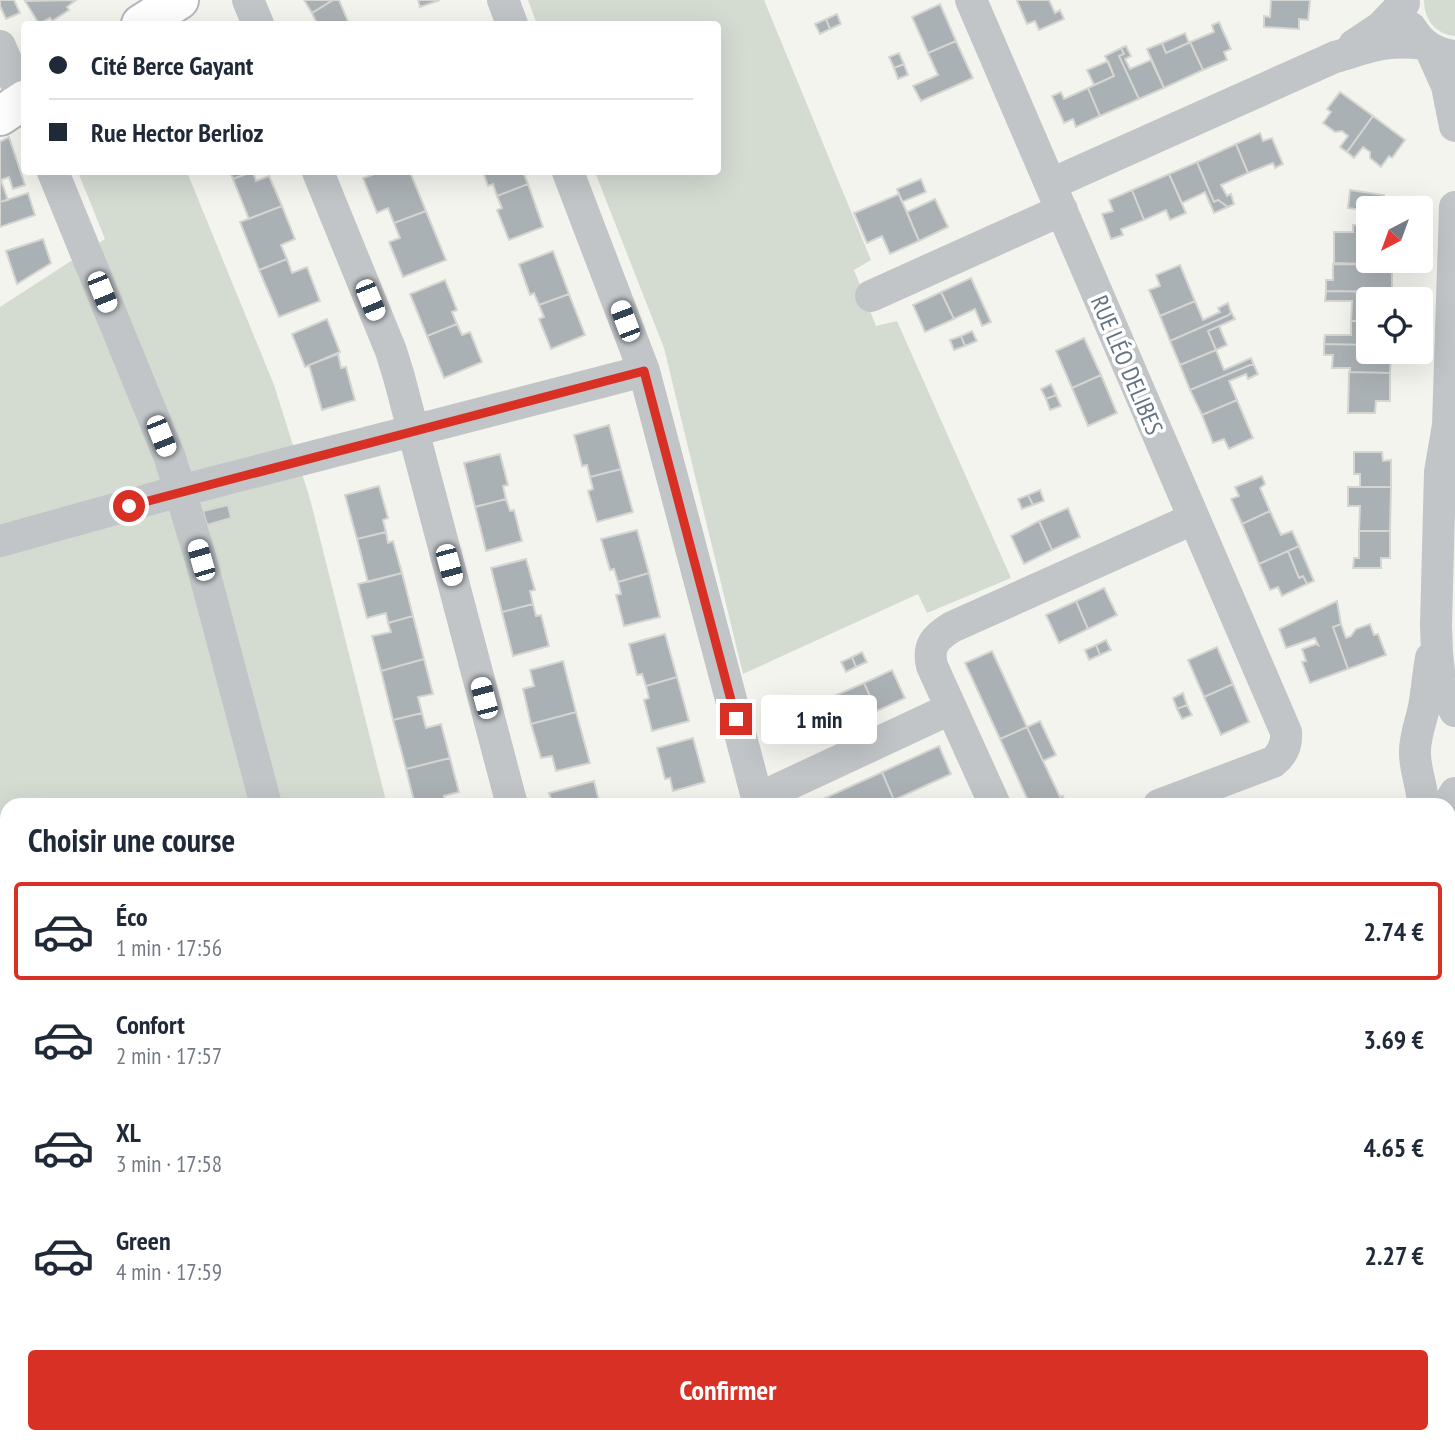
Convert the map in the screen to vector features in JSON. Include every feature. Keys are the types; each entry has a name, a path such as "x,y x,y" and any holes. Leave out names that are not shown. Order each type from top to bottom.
{"street":[{"path":"146,21 179,0"},
{"path":"248,0 257,21"},
{"path":"503,0 511,21"},
{"name":"RUE LÉO DELIBES","path":"971,0 1286,732 1286,743 1273,762 1178,798"},
{"path":"871,296 1056,197 1335,57 1381,27 1404,2"},
{"path":"1404,2 1409,26 1436,49 1455,126"},
{"path":"1335,57 1396,41 1436,49"},
{"path":"0,46 21,94"},
{"path":"0,116 21,103"},
{"path":"54,175 161,436 180,491 205,573 264,798"},
{"path":"319,175 391,351 510,798"},
{"path":"569,175 644,371 757,798"},
{"path":"1455,207 1449,414 1440,472 1436,625 1440,681 1455,711"},
{"path":"0,541 180,491 644,371"},
{"path":"992,798 932,666 929,655 933,643 952,627 1193,519"},
{"path":"1423,798 1414,752 1424,709 1436,625"},
{"path":"766,798 950,709"}],"shaded area":[{"path":"528,0 764,0 871,260 854,270 876,326 897,321 1011,578 927,613 918,594 743,674 664,348 596,175 721,175 721,21 536,21"},
{"path":"1424,0 1455,0 1455,36 1436,29 1426,13"},
{"path":"79,175 188,175 274,385 310,499 385,798 0,798 0,307 105,239"}],"building":[{"path":"0,0 14,0 20,13 6,19"},
{"path":"76,0 67,7 69,10 52,21 50,18 37,21 25,1"},
{"path":"304,0 333,0 312,13"},
{"path":"333,0 339,0 348,21 316,21 312,13"},
{"path":"418,0 440,0 420,7"},
{"path":"1018,0 1049,0 1055,13 1060,10 1064,19 1039,30 1035,21 1027,24"},
{"path":"1271,0 1310,0 1308,20 1299,19 1299,29 1264,27 1264,16 1270,17"},
{"path":"940,4 956,41 928,53 912,17"},
{"path":"837,14 841,24 830,29 826,19"},
{"path":"826,19 830,29 820,34 815,24"},
{"path":"1219,22 1231,49 1224,52 1227,60 1203,70 1190,42 1214,32 1212,25"},
{"path":"1185,33 1189,43 1166,53 1162,43"},
{"path":"956,41 973,78 921,101 913,86 938,75 928,53"},
{"path":"1190,42 1203,70 1164,88 1147,49 1162,43 1166,53"},
{"path":"1126,46 1131,56 1125,59 1130,69 1151,60 1164,88 1139,99 1119,56 1124,54 1121,48"},
{"path":"1121,48 1124,54 1119,56 1139,99 1100,116 1088,88 1114,76 1105,56"},
{"path":"899,53 904,64 894,68 889,57"},
{"path":"1108,61 1114,76 1094,85 1087,70"},
{"path":"904,64 908,75 898,79 894,68"},
{"path":"1088,88 1100,116 1076,127 1073,119 1064,123 1052,96 1061,92 1064,99"},
{"path":"1340,92 1373,116 1347,152 1340,147 1348,136 1342,131 1335,132 1323,123 1331,112 1327,109"},
{"path":"1373,116 1405,140 1392,158 1389,156 1381,167 1370,158 1370,152 1363,147 1354,158 1347,152"},
{"path":"1260,133 1263,141 1272,138 1283,164 1275,168 1273,163 1248,173 1236,144"},
{"path":"9,137 25,185 13,189 9,177 1,180 8,200 0,202 0,142"},
{"path":"1236,144 1248,173 1221,185 1227,196 1231,194 1234,204 1228,207 1218,200 1214,202 1197,162"},
{"path":"1197,162 1214,202 1218,200 1228,207 1214,213 1205,192 1182,203 1169,174"},
{"path":"1169,174 1186,213 1170,220 1166,210 1144,220 1132,190"},
{"path":"254,175 256,181 269,176 282,206 249,219 233,179"},
{"path":"372,175 411,175 426,211 394,223 388,208 377,213 363,178"},
{"path":"484,175 524,175 528,184 497,196 493,184 488,186"},
{"path":"921,179 926,192 902,202 897,189"},
{"path":"528,184 543,227 509,240 497,210 502,208 497,196"},
{"path":"1132,190 1144,220 1121,229 1123,235 1111,239 1102,214 1113,211 1109,200"},
{"path":"1350,190 1384,195 1356,196 1356,209 1348,208"},
{"path":"28,193 35,215 0,227 0,202"},
{"path":"899,194 919,241 890,254 882,236 867,243 854,213"},
{"path":"935,199 948,227 919,241 907,212"},
{"path":"282,206 295,239 281,245 287,259 259,270 240,222"},
{"path":"426,211 446,260 403,277 389,242 400,238 394,223"},
{"path":"1353,225 1356,225 1356,264 1334,263 1334,232 1353,232"},
{"path":"43,239 51,263 17,284 6,251"},
{"path":"553,251 569,294 539,305 534,293 530,295 519,264"},
{"path":"287,259 292,273 307,267 320,301 279,317 259,270"},
{"path":"1333,264 1356,264 1356,273 1392,273 1392,287 1356,287 1356,291 1326,291 1326,280 1333,280"},
{"path":"1180,265 1195,301 1160,316 1149,290 1160,286 1156,275"},
{"path":"971,278 991,322 982,326 975,309 954,319 941,292"},
{"path":"445,280 457,310 452,312 457,324 427,336 410,294"},
{"path":"1326,291 1356,291 1356,321 1351,321 1352,301 1325,301"},
{"path":"941,292 954,319 925,332 913,305"},
{"path":"569,294 585,335 551,349 539,319 544,317 539,305"},
{"path":"1195,301 1203,320 1220,312 1218,308 1228,303 1231,312 1170,341 1160,316"},
{"path":"1231,312 1235,319 1208,331 1216,350 1180,365 1170,341"},
{"path":"327,319 340,352 305,367 292,334"},
{"path":"1351,321 1356,321 1356,345 1324,344 1325,335 1351,335"},
{"path":"457,324 462,335 470,332 482,362 444,378 427,336"},
{"path":"1219,326 1227,345 1216,350 1208,331"},
{"path":"972,331 977,341 965,346 961,336"},
{"path":"961,336 965,346 954,350 950,340"},
{"path":"1084,338 1101,375 1072,388 1056,351"},
{"path":"1324,344 1356,345 1356,364 1390,364 1390,373 1350,372 1350,368 1332,368 1333,355 1324,355"},
{"path":"1216,350 1224,370 1251,358 1254,365 1190,390 1180,365"},
{"path":"338,354 341,368 346,367 355,400 322,410 309,365"},
{"path":"1254,365 1258,374 1248,379 1246,374 1229,381 1237,400 1202,415 1190,390"},
{"path":"1349,372 1390,373 1390,401 1376,401 1375,413 1348,413"},
{"path":"1101,375 1117,413 1088,426 1072,388"},
{"path":"1051,384 1056,395 1046,399 1041,389"},
{"path":"1056,395 1061,406 1050,410 1046,399"},
{"path":"1237,400 1253,438 1229,449 1224,439 1213,443 1202,415"},
{"path":"609,425 621,469 590,477 587,465 582,466 574,435"},
{"path":"1354,452 1382,452 1383,461 1391,460 1391,487 1360,487 1360,474 1354,474"},
{"path":"500,454 508,485 503,486 506,499 475,507 464,463"},
{"path":"621,469 633,512 597,522 588,491 593,489 590,477"},
{"path":"1262,476 1265,484 1260,488 1270,511 1242,524 1231,499 1239,496 1235,487"},
{"path":"379,486 388,518 383,520 386,532 357,539 345,495"},
{"path":"1348,487 1391,487 1390,531 1359,531 1360,506 1348,506"},
{"path":"1040,490 1044,501 1033,505 1028,495"},
{"path":"1028,495 1033,505 1022,509 1018,499"},
{"path":"506,499 510,511 514,510 522,541 486,551 475,507"},
{"path":"228,505 231,518 207,525 203,511"},
{"path":"1068,508 1080,537 1052,550 1039,521"},
{"path":"1270,511 1281,535 1292,531 1299,546 1259,564 1242,524"},
{"path":"1039,521 1052,550 1024,564 1011,536"},
{"path":"637,530 649,573 618,582 614,569 610,570 601,539"},
{"path":"1359,531 1390,531 1390,558 1381,558 1381,568 1353,568 1354,558 1359,558"},
{"path":"386,532 388,543 393,541 402,573 368,582 357,539"},
{"path":"1299,546 1314,581 1307,584 1303,576 1299,578 1288,551"},
{"path":"1288,551 1299,578 1303,576 1307,584 1282,596 1278,587 1270,590 1259,564"},
{"path":"526,559 535,590 530,591 533,604 502,612 491,568"},
{"path":"402,573 413,616 388,623 386,613 367,618 358,584"},
{"path":"649,573 660,617 624,626 616,595 621,594 618,582"},
{"path":"1104,588 1117,615 1088,629 1076,601"},
{"path":"1076,601 1088,629 1059,643 1046,615"},
{"path":"1337,601 1341,624 1333,627 1348,669 1310,683 1302,662 1306,661 1302,649 1318,645 1315,638 1286,648 1279,629"},
{"path":"533,604 536,616 541,615 549,646 513,656 502,612"},
{"path":"413,616 424,659 381,671 372,636 391,632 388,623"},
{"path":"1341,624 1346,638 1356,629 1370,624 1374,635 1378,634 1386,655 1348,669 1333,627"},
{"path":"665,634 677,677 646,686 642,674 637,675 629,644"},
{"path":"1106,640 1111,650 1100,655 1096,645"},
{"path":"1096,645 1100,655 1089,660 1085,650"},
{"path":"1217,647 1233,684 1204,697 1188,660"},
{"path":"992,651 1027,727 1000,739 965,663"},
{"path":"862,652 867,662 856,667 852,657"},
{"path":"852,657 856,667 846,672 841,662"},
{"path":"424,659 433,694 418,697 422,713 393,720 381,671"},
{"path":"563,661 576,712 531,724 523,689 534,686 530,670"},
{"path":"892,670 905,698 877,711 864,683"},
{"path":"677,677 689,721 652,731 644,700 649,698 646,686"},
{"path":"864,683 877,711 847,724 834,696"},
{"path":"1233,684 1249,722 1221,735 1204,697"},
{"path":"1183,693 1187,705 1177,709 1173,698"},
{"path":"1187,705 1192,715 1182,719 1177,709"},
{"path":"576,712 590,763 556,771 552,756 541,758 531,724"},
{"path":"422,713 426,728 441,724 450,758 406,769 393,720"},
{"path":"1040,721 1056,755 1043,761 1027,727"},
{"path":"1027,727 1060,797 1064,798 1027,798 1000,739"},
{"path":"693,738 705,782 673,791 670,778 665,779 657,748"},
{"path":"939,746 951,774 893,798 882,772"},
{"path":"450,758 459,792 444,798 413,798 406,769"},
{"path":"882,772 893,798 825,798"},
{"path":"594,781 598,798 551,798 549,793"}],"route":[{"path":"129,506 644,371 736,719"}]}
